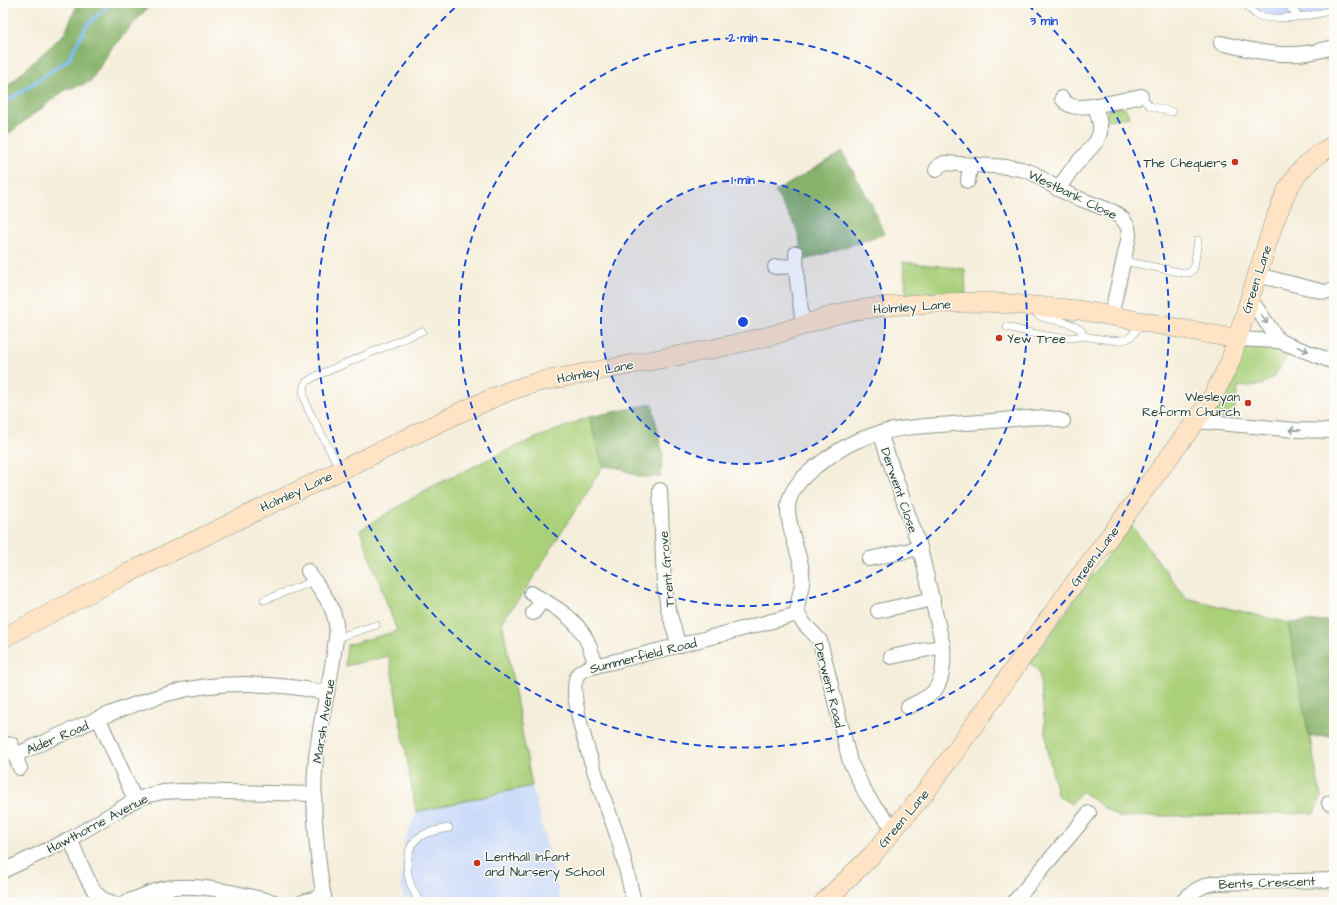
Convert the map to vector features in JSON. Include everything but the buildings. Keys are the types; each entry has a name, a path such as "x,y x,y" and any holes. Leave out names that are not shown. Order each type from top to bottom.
{"main road":[{"name":"Green Lane","path":"824,902 874,854 936,778 1070,589 1196,421 1220,382 1230,362 1249,297 1279,207 1287,190 1299,172 1320,153 1334,145"},
{"name":"Holmley Lane","path":"3,638 126,574 461,412 509,391 538,382 713,349 770,336 850,311 889,306 935,303 988,302 1079,310 1237,339"}],"street":[{"path":"1221,43 1257,47 1284,54 1299,54 1334,47"},
{"path":"1062,98 1070,106 1076,107 1096,105 1141,96"},
{"path":"1058,189 1072,169 1098,138 1100,133 1100,124 1096,105"},
{"name":"Westbank Close","path":"936,170 944,163 1021,169 1033,173 1058,189 1114,212 1122,218 1128,227 1129,236 1111,316"},
{"path":"968,181 970,165"},
{"path":"775,267 796,259 800,309 804,325"},
{"path":"1257,275 1325,292 1334,290"},
{"path":"1249,297 1279,341"},
{"path":"1237,339 1279,341 1334,362"},
{"path":"798,614 798,606 803,582 802,570 790,522 788,506 790,497 798,483 806,474 835,453 859,440 880,433 905,428 1044,417 1063,421"},
{"path":"1196,421 1296,430 1334,431"},
{"name":"Derwent Close","path":"880,433 920,548 943,646 944,657 939,684 930,694 908,707"},
{"name":"Trent Grove","path":"660,490 664,582 668,608 679,646"},
{"name":"Derwent Close","path":"869,559 920,548"},
{"name":"Marsh Avenue","path":"311,576 329,603 335,618 336,638 318,736 315,794 316,834 324,899"},
{"path":"531,592 567,615 576,624 589,645 596,666"},
{"path":"878,612 933,599"},
{"path":"533,613 543,600"},
{"name":"Derwent Road","path":"798,614 802,621 820,641 850,762 863,789 875,807 895,829"},
{"name":"Summerfield Road","path":"634,902 618,839 584,740 578,709 575,683 576,677 580,672 596,666 679,646 798,614"},
{"path":"891,657 943,646"},
{"name":"Alder Road","path":"16,756 99,719 141,702 169,694 223,685 282,686 327,693"},
{"path":"99,719 135,800"},
{"name":"Hawthorne Avenue","path":"3,870 70,839 135,800 163,792 180,791 315,794"},
{"path":"1014,902 1089,813"},
{"path":"70,839 92,888 101,900"},
{"name":"Bents Crescent","path":"1182,902 1196,890 1213,883 1334,880"},
{"path":"126,902 158,890 190,887 214,889 274,902"},
{"path":"303,902 324,899"}],"lane":[{"path":"1285,3 1299,16"},
{"path":"1246,4 1252,12 1258,16 1279,18 1324,12 1334,9"},
{"path":"1141,96 1150,106 1172,112"},
{"path":"1124,261 1189,273 1194,268 1197,258 1198,240"},
{"path":"1034,306 1036,313 1041,317 1076,326 1082,331 1082,336"},
{"path":"1007,327 1041,335 1076,338 1082,336 1121,341 1128,338 1136,331 1139,322"},
{"path":"340,470 308,409 303,394 306,382 316,376 422,331"},
{"path":"264,600 311,576"},
{"path":"336,638 376,625"},
{"path":"419,902 410,880 407,866 409,851 413,843 421,836 449,828"}],"shaded area":[{"path":"1240,3 1334,3 1334,14 1305,20 1261,20"},
{"name":"Lenthall Infant and Nursery School","path":"532,786 561,902 405,902 401,885 405,841 416,812"}],"green space":[{"path":"78,3 152,3 111,49 90,82 65,90 8,134 3,143 3,90 65,33"},
{"path":"1122,107 1126,109 1129,117 1106,120 1108,109"},
{"path":"842,152 871,203 884,234 805,260 796,227 775,192"},
{"path":"903,262 965,269 966,296 907,298"},
{"path":"1244,345 1274,345 1290,352 1274,377 1261,385 1238,387 1233,419 1220,417 1214,413"},
{"path":"652,404 663,455 660,477 640,477 619,468 603,466 589,417"},
{"path":"589,417 603,466 524,592 502,621 532,786 416,812 389,656 345,666 347,645 397,631 360,530 431,487 514,447"},
{"path":"1131,525 1186,598 1288,623 1321,797 1314,813 1119,817 1082,791 1071,804 1057,795 1048,753 1039,671 1030,663 1087,582"},
{"path":"1334,620 1334,736 1309,737 1288,623"}],"waterway":[{"path":"3,104 68,60 87,25 111,3"}],"place":[{"name":"The Chequers","path":"1235,162"},
{"name":"Yew Tree","path":"999,338"},
{"name":"Wesleyan Reform Church","path":"1248,403"},
{"name":"Lenthall Infant and Nursery School","path":"477,863"}]}
